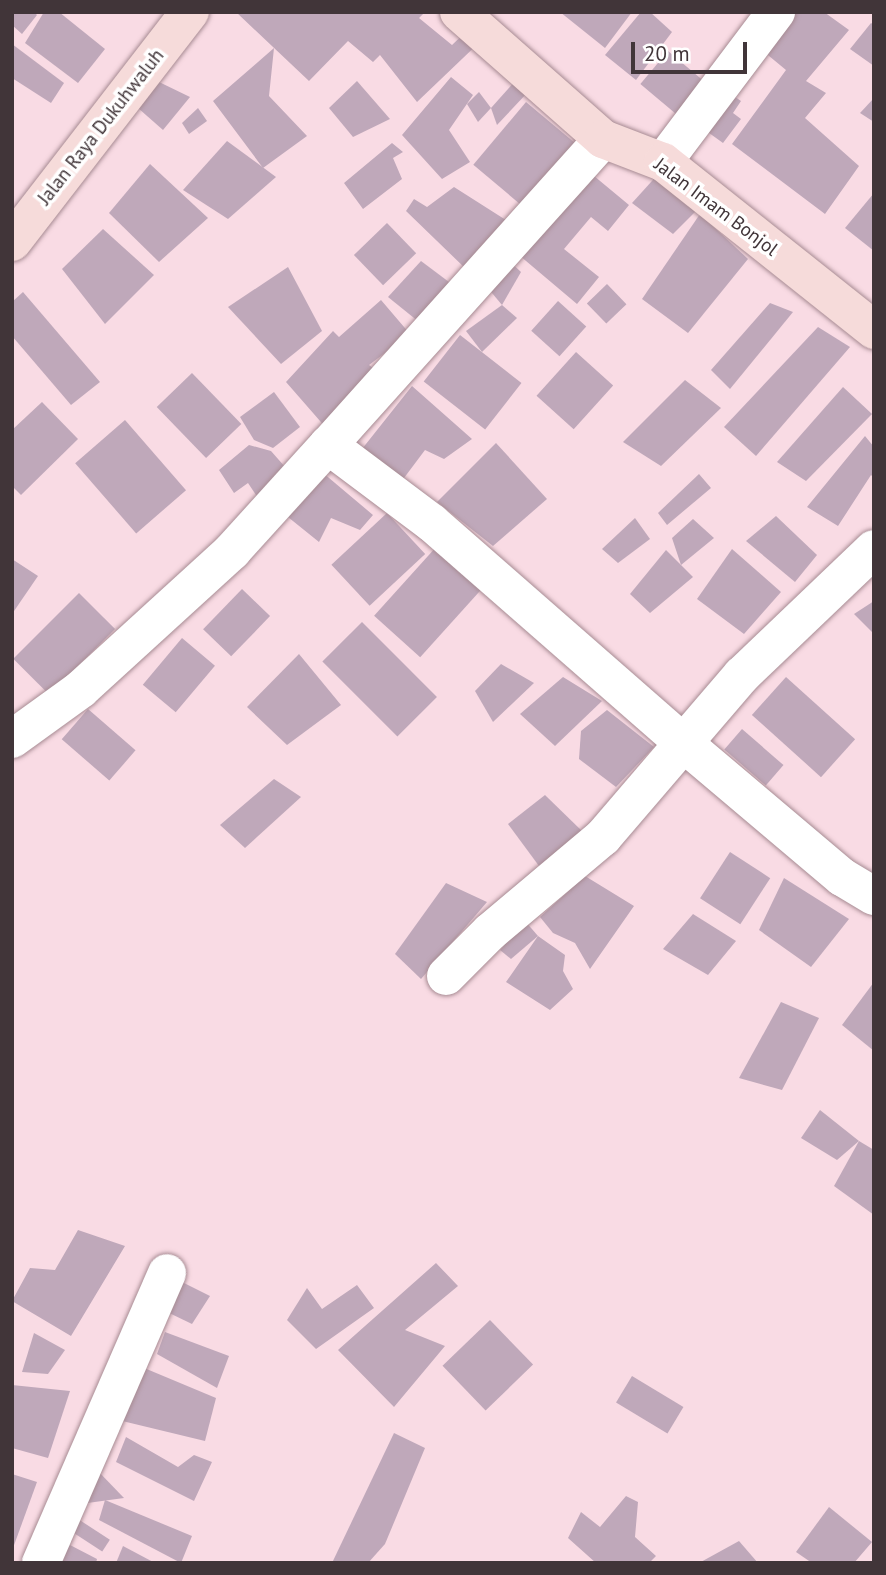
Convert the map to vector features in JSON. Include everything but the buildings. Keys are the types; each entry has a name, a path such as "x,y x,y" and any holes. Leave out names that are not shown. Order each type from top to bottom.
{"main road":[{"name":"Jalan Raya Dukuhwaluh","path":"12,242 190,12"},
{"name":"Jalan Imam Bonjol","path":"459,12 603,139 663,162 874,330"}],"street":[{"path":"663,162 776,12"},
{"path":"12,739 81,689 232,551 603,139"},
{"path":"328,445 432,523 681,741 842,877 874,897"},
{"path":"446,976 489,932 603,837 681,741 742,675 874,549"},
{"path":"41,1563 166,1273"}]}
